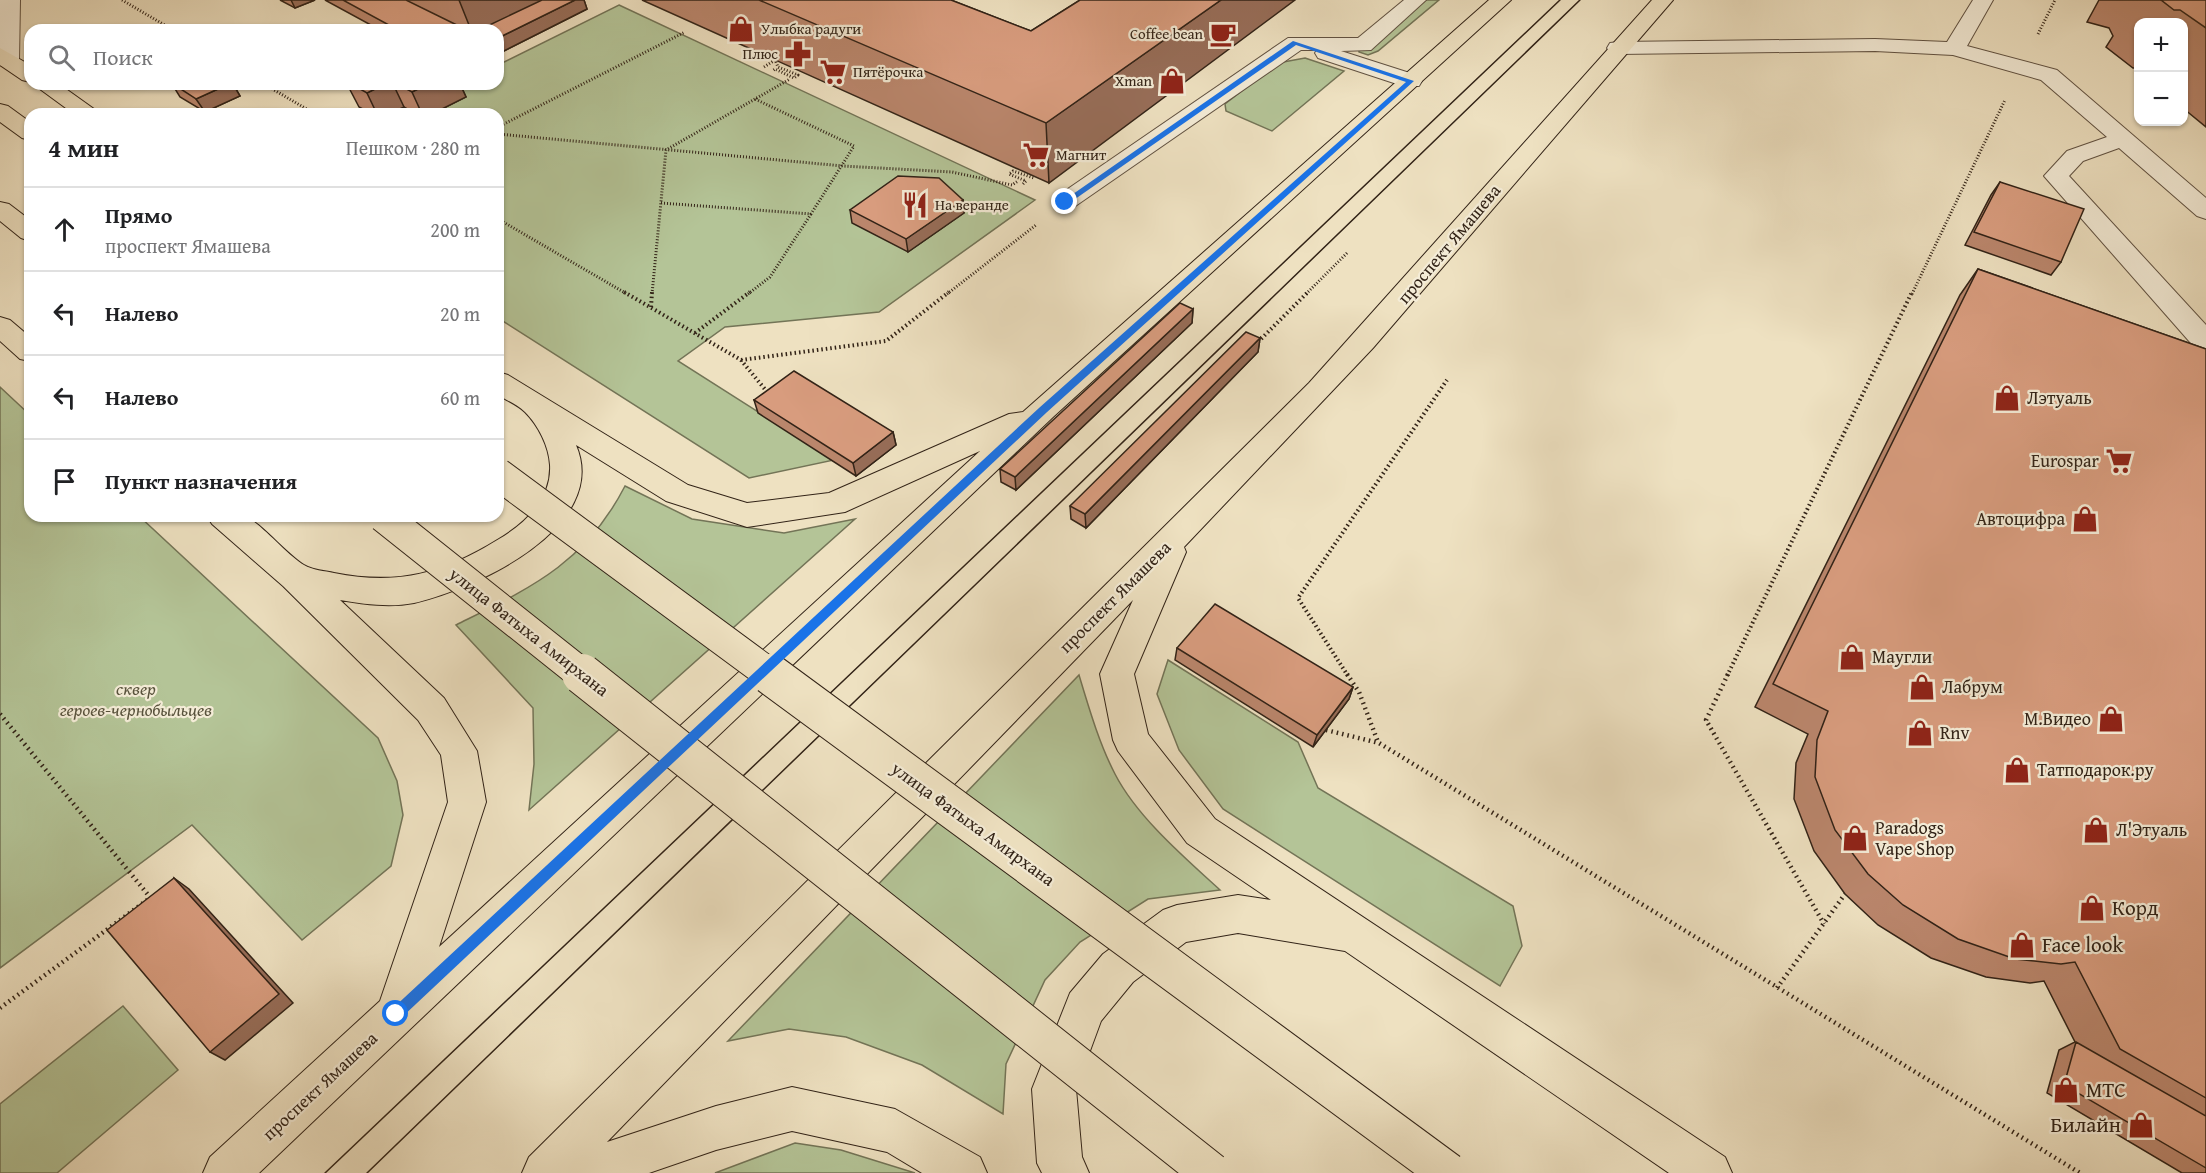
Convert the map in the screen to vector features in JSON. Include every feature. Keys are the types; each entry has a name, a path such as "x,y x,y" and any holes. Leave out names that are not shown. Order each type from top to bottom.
{"main road":[{"name":"проспект Ямашева","path":"226,1173 1042,410 1501,0"},
{"name":"проспект Ямашева","path":"545,1173 1178,534 1388,317 1618,48 1663,0"},
{"path":"4,58 24,71"},
{"path":"53,90 81,108"},
{"path":"0,111 24,129"},
{"path":"0,209 24,228"},
{"path":"3,333 24,348"},
{"path":"504,386 677,493 747,514 834,504 1042,410"},
{"path":"295,577 367,591 412,590 494,560 543,526 567,482 564,451 536,407"},
{"name":"улица Фатыха Амирхана","path":"504,478 1448,1173"},
{"path":"231,522 295,577 430,709 459,751 467,802 396,1014"},
{"name":"улица Фатыха Амирхана","path":"391,522 1211,1173"},
{"path":"1178,534 1117,674 1131,740 1201,831 1709,1173"},
{"path":"1066,1173 1060,1163 1054,1089 1085,1008 1118,968 1177,924 1238,914 1356,934"},
{"path":"581,1173 716,1128 792,1109 896,1131 964,1173"}],"lane":[{"path":"4,58 10,0"},
{"path":"1065,202 1296,43 1363,45 1416,0"},
{"path":"1954,49 1983,0"},
{"path":"1296,43 1411,81"},
{"path":"1618,48 1875,45 1954,49 2049,75 2206,211"},
{"path":"2123,139 2075,156 2056,176 2206,342"}],"path":[{"path":"122,0 163,24"},
{"path":"1824,924 1706,720 2055,0"},
{"path":"504,124 685,32"},
{"path":"764,67 775,60 778,67 798,75 794,78 775,69 772,71"},
{"path":"666,150 790,79"},
{"path":"274,90 305,108"},
{"path":"695,333 770,277 854,146 755,99"},
{"path":"504,135 843,166 952,172 1012,185 1018,181"},
{"path":"651,307 666,150"},
{"path":"1023,184 1026,182 1009,174 1013,171 1029,179 1037,178"},
{"path":"741,360 885,341 1065,202"},
{"path":"662,203 811,214"},
{"path":"504,222 741,360 774,401"},
{"path":"1257,343 1347,253"},
{"path":"1379,742 1359,692 1298,598 1447,380"},
{"path":"0,714 154,904"},
{"path":"1326,730 1379,742 2080,1173"},
{"path":"1778,988 1845,894"},
{"path":"0,1008 149,896"}],"green space":[{"path":"1417,0 1439,0 1378,51 1368,55 1359,52 1359,49"},
{"path":"619,5 1035,200 879,312 725,327 678,361 834,460 749,478 504,322 504,108 411,108 448,90 504,90 504,62"},
{"path":"1305,58 1344,71 1272,131 1226,111 1225,104 1278,63"},
{"name":"сквер героев-чернобыльцев","path":"0,387 24,409 24,522 145,522 378,738 397,781 403,815 391,866 302,940 192,825 0,968"},
{"path":"625,486 692,519 784,533 855,519 529,810 534,764 533,708 456,625 508,599 553,571 573,555 609,513"},
{"path":"1168,660 1298,742 1318,788 1513,906 1522,946 1500,986 1223,809 1179,750 1157,694"},
{"path":"1079,675 1104,750 1124,790 1163,836 1220,890 1148,899 1080,942 1045,980 1006,1064 1003,1114 922,1065 846,1037 789,1029 728,1041"},
{"path":"123,1006 178,1070 57,1173 0,1173 0,1104"},
{"path":"795,1143 841,1150 915,1173 715,1173"}],"building":[{"path":"343,0 406,0 455,24 387,24"},
{"path":"542,0 575,0 504,35 504,24 492,24"},
{"path":"759,0 951,0 1031,31 1080,0 1221,0 1046,123"},
{"path":"2161,0 2206,0 2206,28 2180,10 2174,10"},
{"path":"182,90 216,90 196,99"},
{"path":"898,176 939,178 963,200 906,239 850,210"},
{"path":"2000,182 2084,209 2061,262 1974,232"},
{"path":"1978,269 2206,349 2206,1098 2120,1049 2075,962 2061,964 2015,959 1958,939 1903,905 1868,874 1835,830 1815,777 1817,740 1828,711 1773,684"},
{"path":"1180,303 1193,309 1015,477 1000,469"},
{"path":"1246,332 1260,338 1085,514 1070,506"},
{"path":"794,371 893,432 853,463 754,400"},
{"path":"1215,604 1353,687 1317,735 1177,648"},
{"path":"174,878 279,994 210,1052 107,930"},
{"path":"2076,1042 2206,1116 2206,1168 2064,1085"}],"tram line":[{"path":"325,1173 1560,0"},
{"path":"367,1173 1580,0"}],"place":[{"name":"Улыбка радуги","path":"741,29"},
{"name":"Coffee bean","path":"1223,34"},
{"name":"Плюс","path":"798,54"},
{"name":"Пятёрочка","path":"833,72"},
{"name":"Xman","path":"1172,81"},
{"name":"Магнит","path":"1036,155"},
{"name":"На веранде","path":"915,205"},
{"name":"Лэтуаль","path":"2007,398"},
{"name":"Eurospar","path":"2119,461"},
{"name":"Автоцифра","path":"2085,519"},
{"name":"Маугли","path":"1852,657"},
{"name":"Лабрум","path":"1922,687"},
{"name":"М.Видео","path":"2111,719"},
{"name":"Rnv","path":"1920,733"},
{"name":"Татподарок.ру","path":"2017,770"},
{"name":"Л'Этуаль","path":"2096,830"},
{"name":"Paradogs Vape Shop","path":"1855,838"},
{"name":"Корд","path":"2092,908"},
{"name":"Face look","path":"2022,945"},
{"name":"МТС","path":"2066,1090"},
{"name":"Билайн","path":"2141,1125"}],"route":[{"path":"396,1014 646,783 1042,410 1411,81 1296,43 1065,202"}]}
